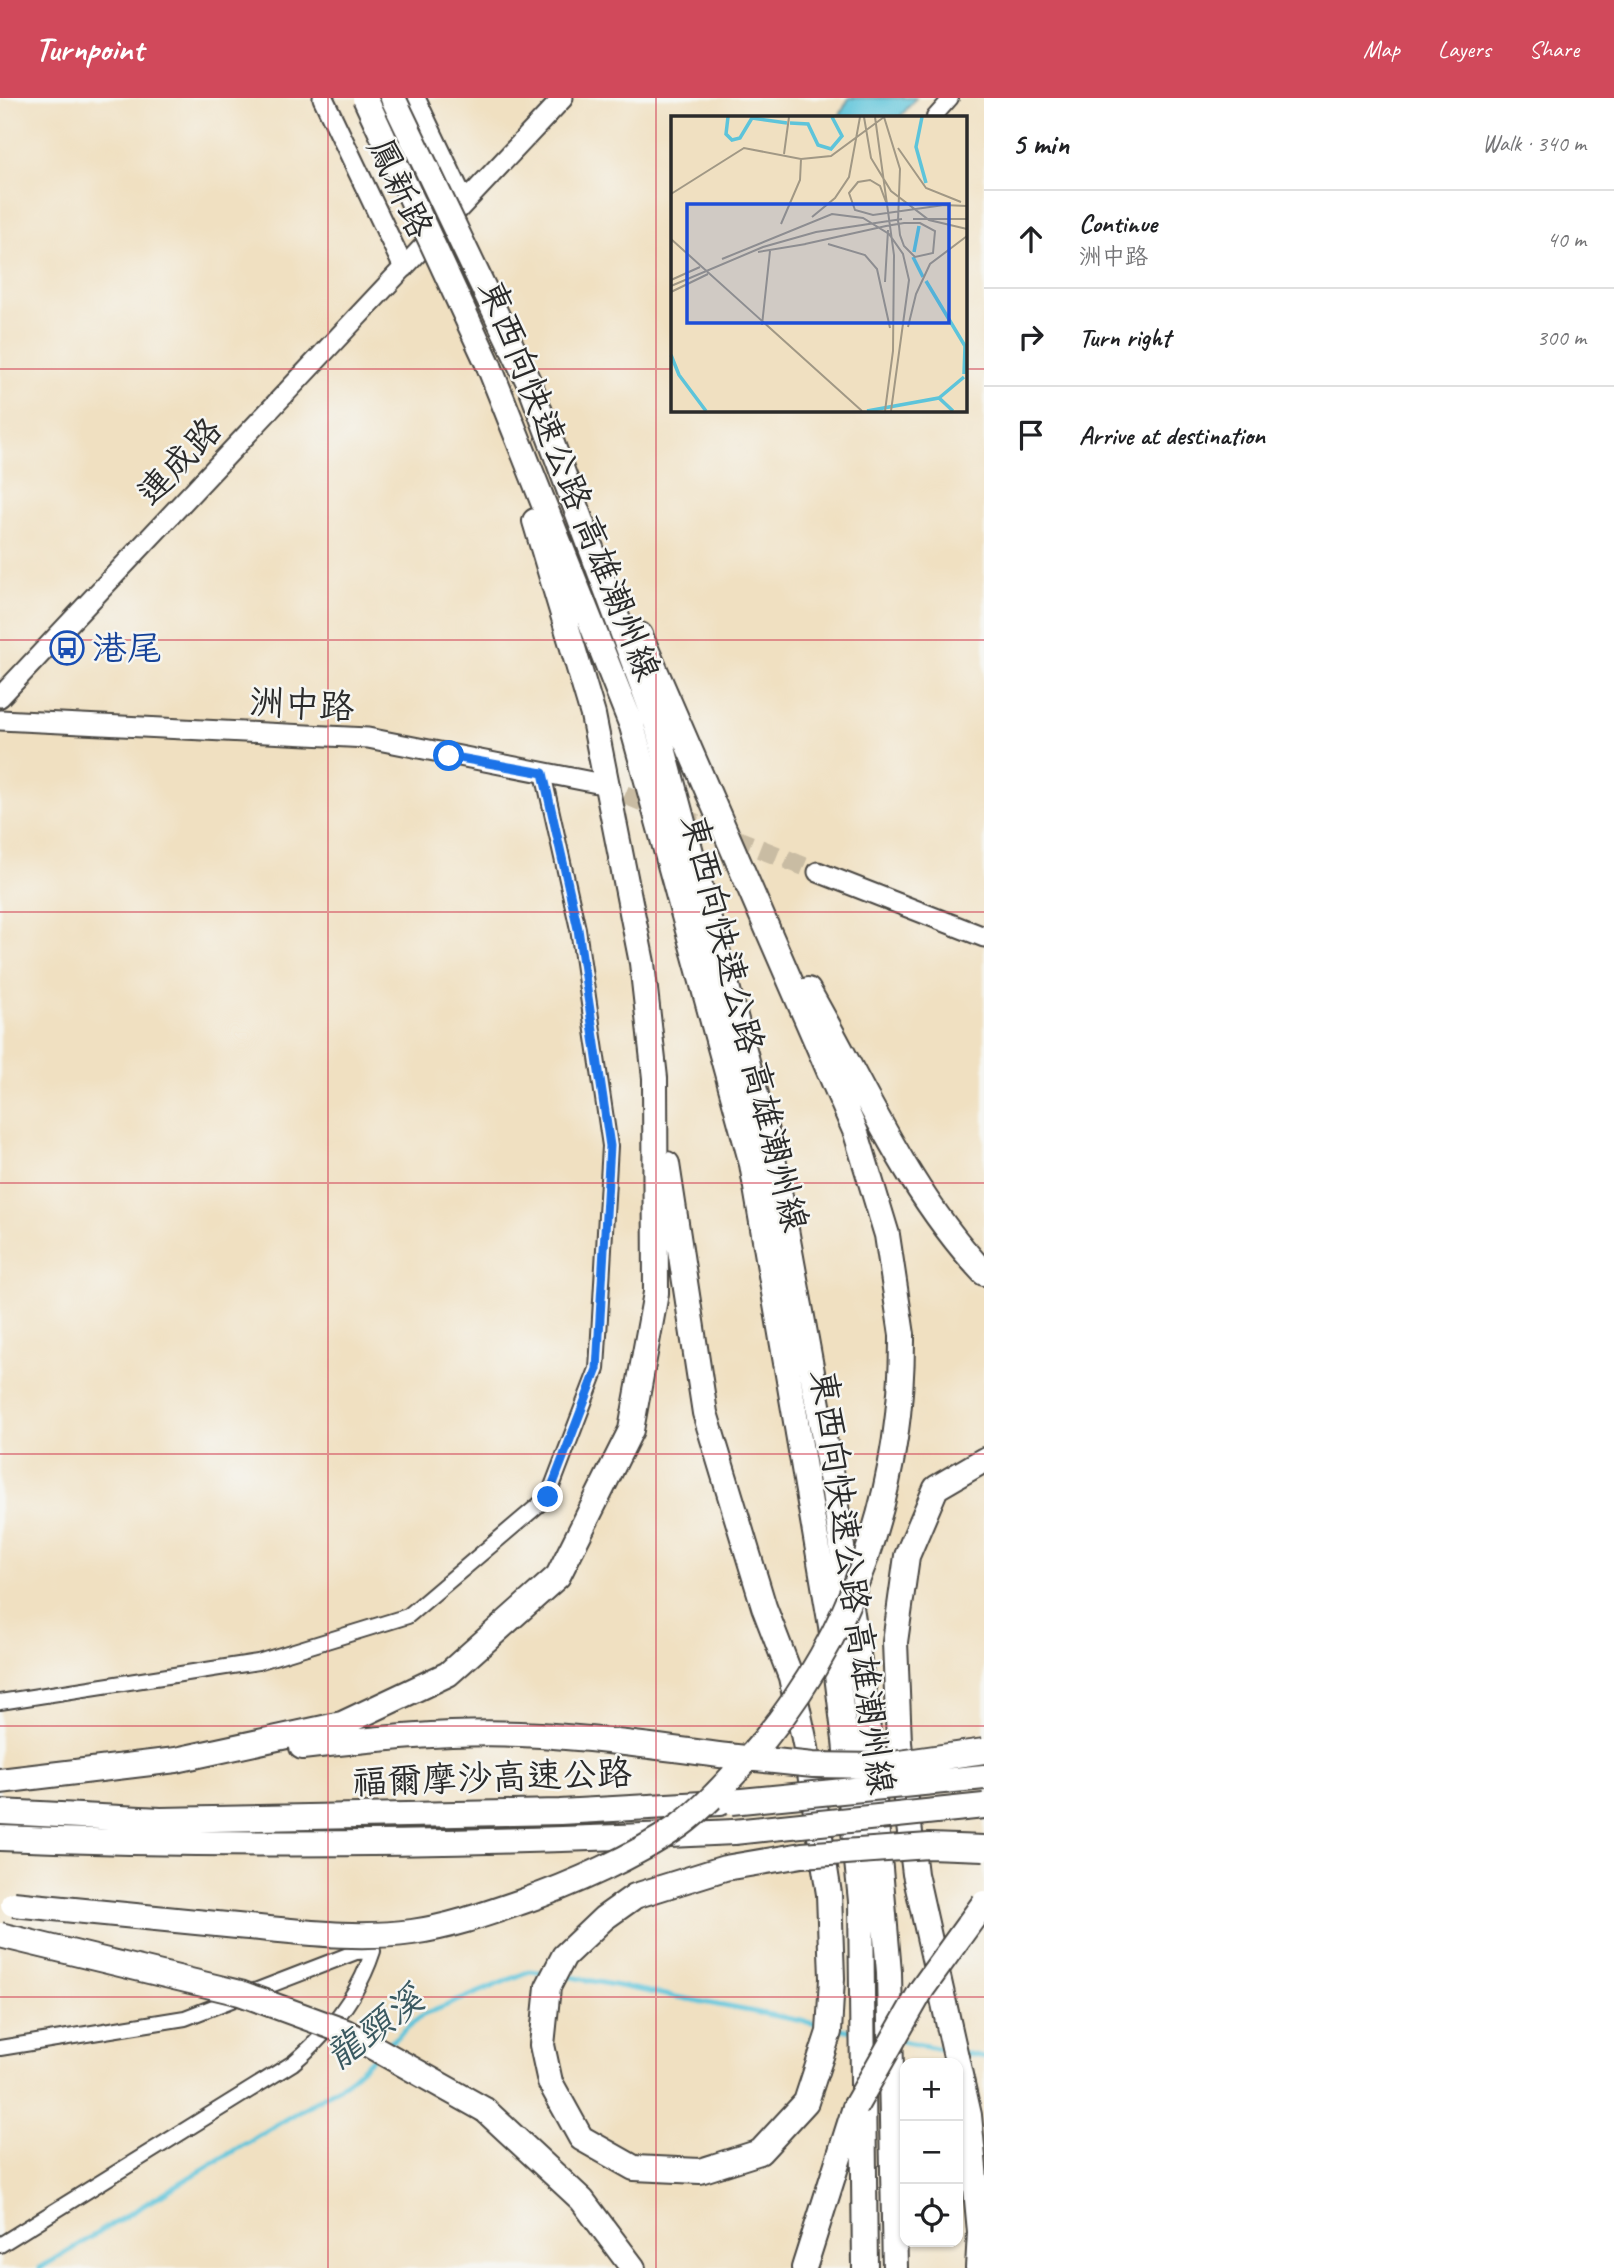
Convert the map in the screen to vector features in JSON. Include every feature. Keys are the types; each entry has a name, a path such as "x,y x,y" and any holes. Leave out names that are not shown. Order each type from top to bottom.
{"highway":[{"name":"東西向快速公路 高雄潮州線","path":"365,98 489,366 632,726 752,1164 831,1626 861,1901 865,2268"},
{"name":"東西向快速公路 高雄潮州線","path":"393,98 530,385 656,722 773,1158 834,1493 866,1708 889,1983 895,2268"},
{"path":"489,366 593,715 642,963 654,1078 705,1413 764,1607 791,1677 806,1748 829,1894 832,1978 829,2032 806,2102 760,2152 701,2171 634,2168 581,2138 550,2082 542,2045 548,1987 564,1956 604,1918 635,1896 725,1868 802,1854 929,1846 984,1848"},
{"path":"0,1903 354,1937 414,1932 479,1917 568,1886 679,1826 734,1775 774,1727 803,1686 840,1621 869,1553 888,1481 900,1408 902,1335 887,1235 868,1168 842,1100 530,385"},
{"path":"744,878 843,1051 901,1164 949,1232 984,1273"},
{"path":"176,1760 342,1724 448,1674 558,1576 631,1430 656,1293 654,1078"},
{"path":"978,2268 980,2232 969,2116 915,1874 898,1743 895,1642 907,1556 936,1488 984,1460"},
{"path":"0,1781 176,1760 447,1734 520,1734 592,1739 813,1765 880,1766 984,1751"},
{"name":"福爾摩沙高速公路","path":"0,1812 160,1820 560,1812 731,1802 984,1777"},
{"name":"福爾摩沙高速公路","path":"0,1838 157,1844 559,1840 734,1832 984,1806"},
{"path":"804,2268 855,2107 922,1989 984,1903"},
{"path":"0,1935 252,1997 346,2032 485,2110 582,2200 633,2268"}],"main road":[{"name":"鳳新路","path":"323,98 404,268"},
{"name":"鳳新路","path":"415,98 464,201"},
{"name":"連成路","path":"0,697 563,98"},
{"name":"洲中路","path":"0,720 368,738 597,783"},
{"path":"818,872 984,937"}],"street":[{"path":"935,116 951,98"},
{"path":"0,1702 258,1661 408,1616 548,1497 597,1369 610,1146 578,929 543,773"},
{"path":"0,2048 185,2018 356,1952 373,1951 364,1980 324,2038 293,2063 0,2245"}],"water":[{"path":"849,98 916,98 901,116 840,116"}],"waterway":[{"name":"龍頸溪","path":"386,2046 421,2016 530,1971 548,1973"},
{"name":"龍頸溪","path":"561,1975 823,2025"},
{"name":"龍頸溪","path":"836,2028 857,2032"},
{"name":"龍頸溪","path":"901,2041 947,2050"},
{"name":"龍頸溪","path":"963,2053 984,2057"},
{"name":"龍頸溪","path":"40,2268 344,2084 376,2055"}],"tunnel":[{"path":"598,784 818,872"}],"place":[{"name":"港尾","path":"67,648"}],"route":[{"path":"449,756 543,773 578,929 610,1146 597,1369 548,1497"}]}
